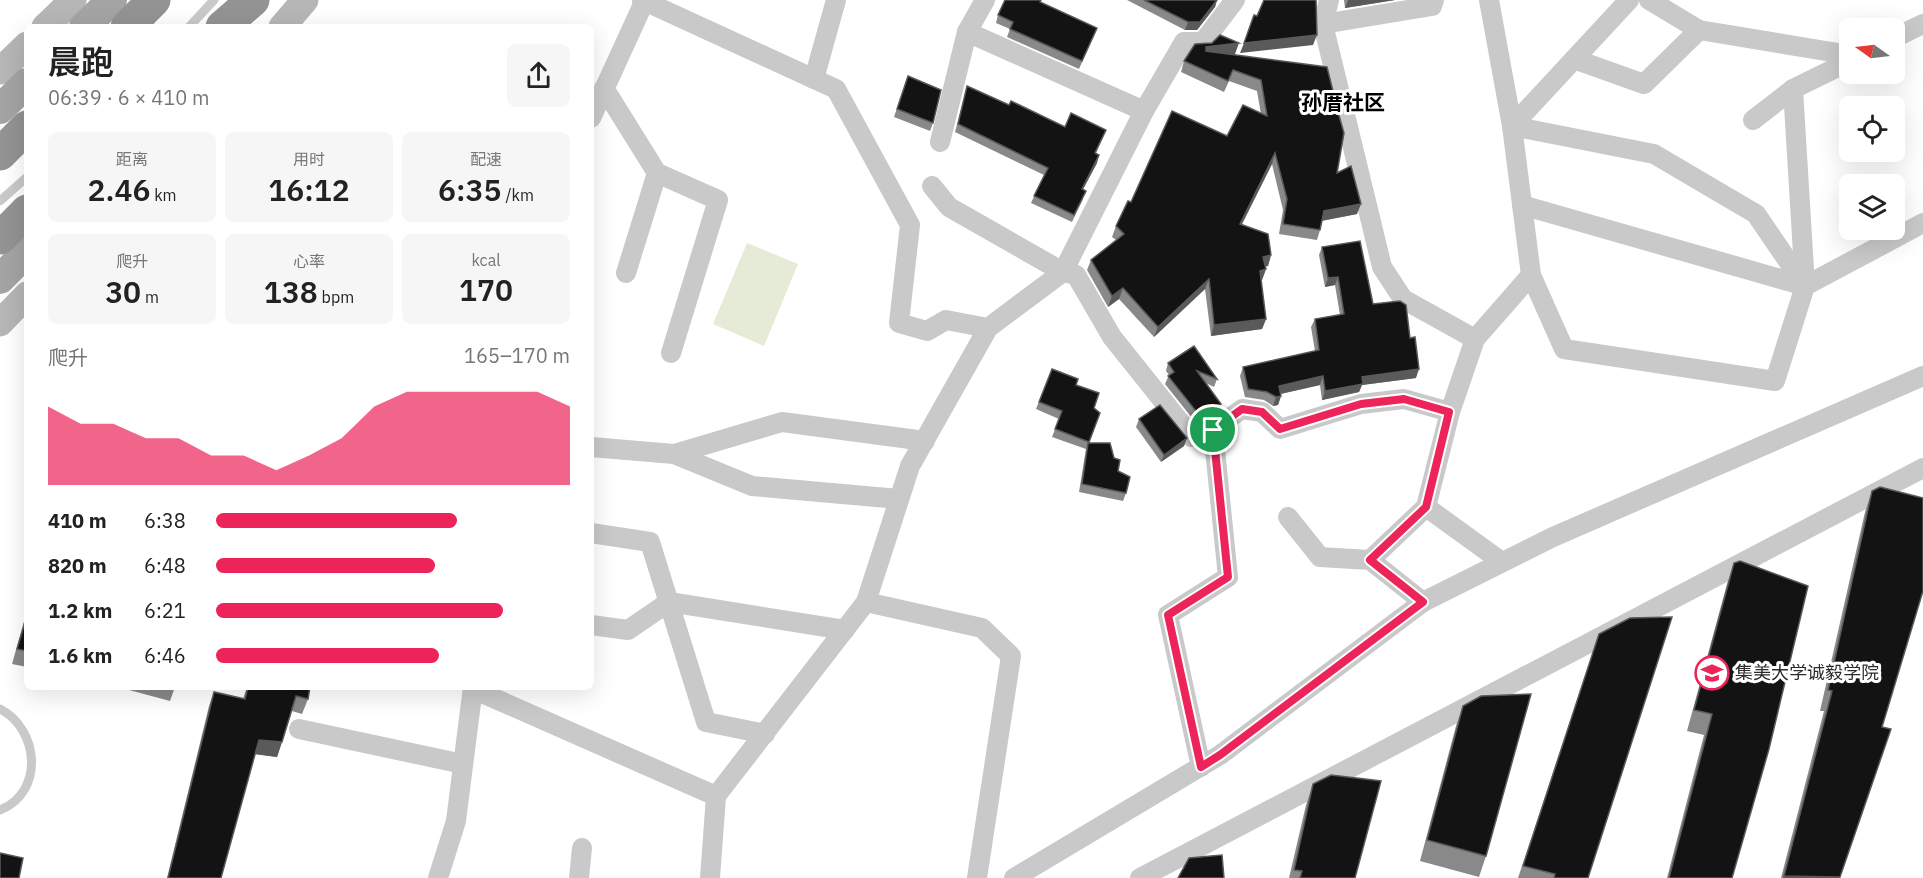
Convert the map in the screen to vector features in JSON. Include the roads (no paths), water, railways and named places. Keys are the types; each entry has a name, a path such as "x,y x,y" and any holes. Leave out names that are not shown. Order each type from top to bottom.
{"highway":[{"path":"130,24 154,0"},
{"path":"225,24 253,0"},
{"path":"0,154 24,130"},
{"path":"0,238 24,214"}],"main road":[{"path":"48,24 73,0"},
{"path":"87,24 112,0"},
{"path":"250,24 270,0"},
{"path":"285,24 305,0"},
{"path":"0,71 24,48"},
{"path":"0,109 24,86"},
{"path":"0,279 24,255"},
{"path":"0,322 24,298"}],"street":[{"path":"814,79 836,0"},
{"path":"710,878 716,796 866,602 910,466 988,328 1063,272 1144,111 1184,42 1203,42 1235,0"},
{"path":"1329,0 1323,24 1382,267 1403,299 1475,339"},
{"path":"1323,24 1432,6 1434,0"},
{"path":"1489,0 1512,126 1531,275 1564,349 1775,381 1805,286 1793,88"},
{"path":"1512,126 1629,0"},
{"path":"1649,0 1699,30 1839,53"},
{"path":"594,111 644,1 836,88 910,225 899,323 927,332 946,320 988,328"},
{"path":"940,142 967,32 982,1"},
{"path":"1905,33 1923,24"},
{"path":"1574,59 1644,84 1699,30"},
{"path":"967,32 1144,111"},
{"path":"1753,120 1793,88 1839,65"},
{"path":"604,88 657,173 718,200 670,353"},
{"path":"1512,126 1654,154 1756,214 1805,286"},
{"path":"626,273 657,173"},
{"path":"933,186 949,207 1063,272 1076,275 1112,338 1192,437 1213,430 1242,409 1262,412 1280,429 1361,404 1393,400 1404,399 1449,412"},
{"path":"1522,205 1805,286 1923,223"},
{"path":"1370,560 1426,507 1449,412 1475,339 1531,275"},
{"path":"1014,878 1220,755 1423,602 1564,532 1923,376"},
{"path":"674,454 782,422 925,441"},
{"path":"1201,767 1168,615 1228,577 1213,430"},
{"path":"594,447 674,454 752,486 899,499"},
{"path":"1140,878 1923,468"},
{"path":"1426,507 1503,562"},
{"path":"1288,517 1320,556 1370,560 1423,602"},
{"path":"594,533 650,542 706,722 765,734"},
{"path":"594,625 628,630 669,602 845,630"},
{"path":"866,602 982,628 1011,656 977,878"},
{"path":"441,877 456,821 473,690"},
{"path":"478,690 716,796"},
{"path":"299,729 463,764"},
{"path":"579,878 582,848"}],"lane":[{"path":"192,24 214,0"},
{"path":"0,201 24,180"},
{"path":"0,709 21,724 31,745 33,768 24,791 7,807 0,810"}],"place":[{"name":"集美大学诚毅学院","path":"1712,673"}],"district":[{"name":"孙厝社区","path":"1343,103"}]}
